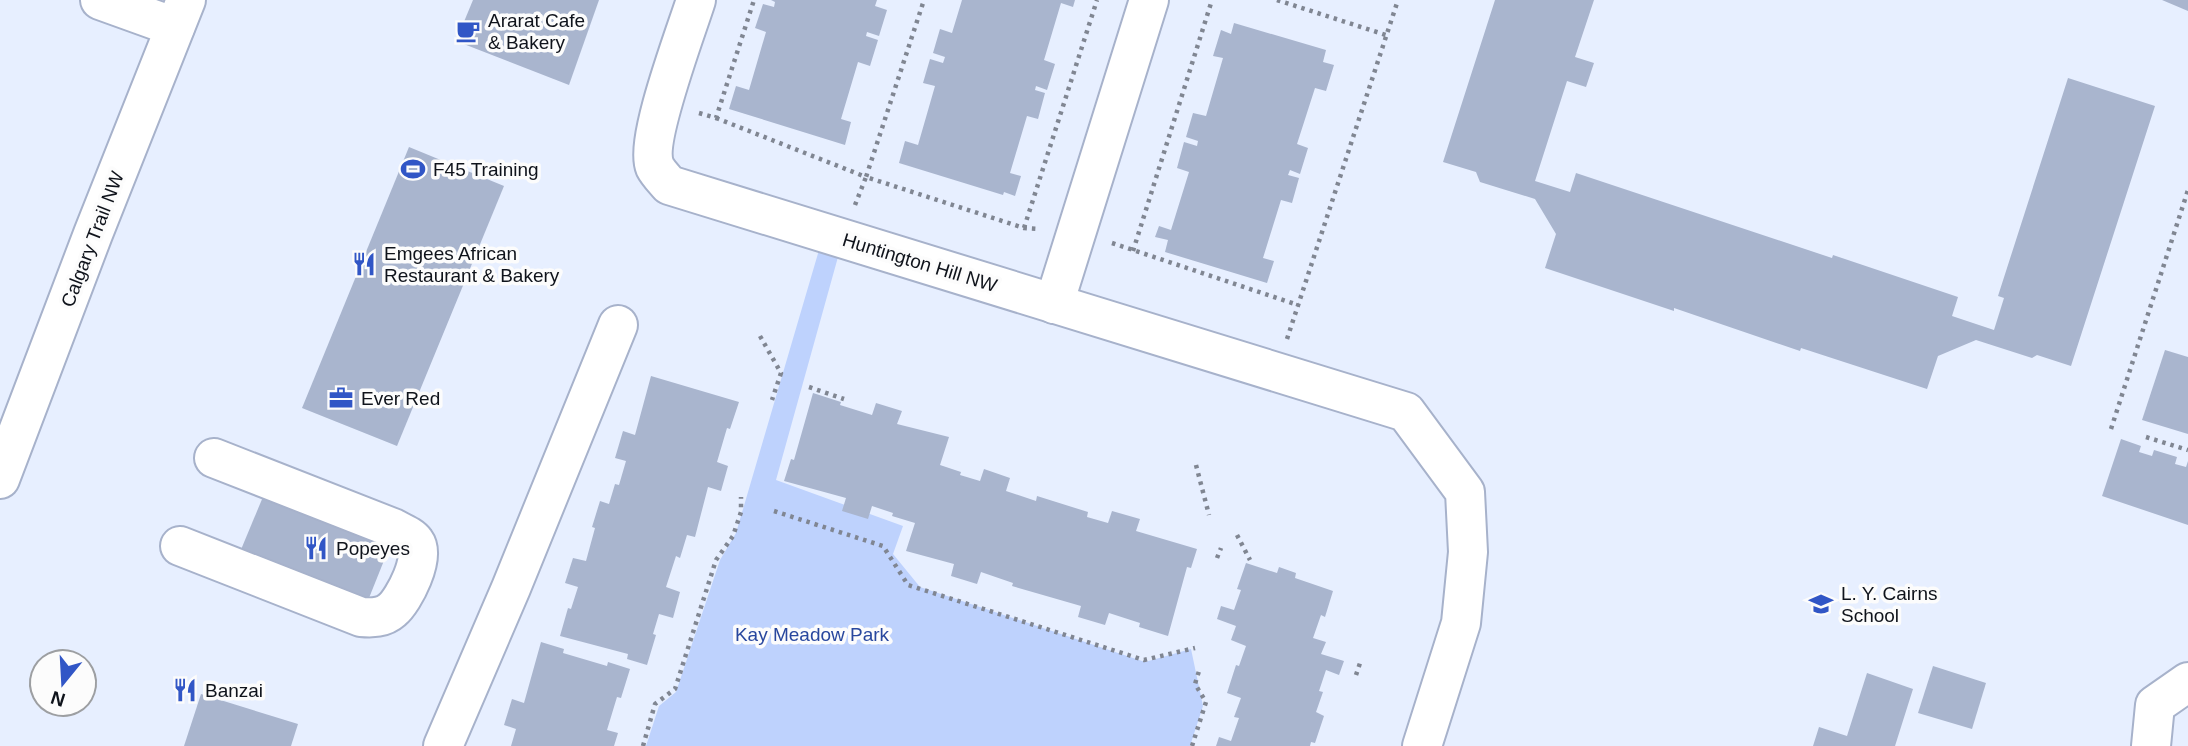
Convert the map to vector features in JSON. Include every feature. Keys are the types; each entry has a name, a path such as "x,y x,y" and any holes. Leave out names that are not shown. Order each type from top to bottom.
{"main road":[{"path":"100,0 180,13"},
{"name":"Huntington Hill NW","path":"696,0 658,122 653,147 655,167 669,185 1406,412 1465,492 1468,552 1461,623 1422,746"},
{"path":"1054,304 1149,0"},
{"name":"Calgary Trail NW","path":"0,480 180,13"},
{"path":"443,746 511,588 618,325"},
{"path":"180,546 361,617 375,618 390,612 402,600 418,562 419,550 414,540 393,527 214,458"},
{"path":"2151,746 2155,705 2188,682"}],"path":[{"path":"716,118 754,0"},
{"path":"866,177 924,0"},
{"path":"1024,228 1097,0"},
{"path":"1133,251 1212,0"},
{"path":"1277,0 1386,35"},
{"path":"697,113 866,177 1024,228 1077,230 1298,305 1398,0"},
{"path":"2111,429 2188,190"},
{"path":"760,336 781,373 772,400"},
{"path":"809,387 844,399"},
{"path":"2146,437 2188,450"},
{"path":"1196,465 1209,515"},
{"path":"643,746 655,704 676,689 716,560 733,536 741,512 741,497"},
{"path":"774,511 883,546 908,585 1144,660 1195,648"},
{"path":"1237,535 1250,560"},
{"path":"1217,558 1221,548"},
{"path":"1356,675 1360,663"},
{"path":"1192,746 1206,702 1195,684 1199,671"}],"green space":[{"name":"Kay Meadow Park","path":"824,233 843,239 776,480 903,526 893,554 920,587 1145,662 1191,649 1203,706 1190,746 646,746 659,706 676,692 720,560 736,533"}],"building":[{"path":"473,0 599,0 569,85 456,41"},
{"path":"771,0 877,0 875,6 887,10 879,36 867,32 866,36 878,40 870,66 858,62 841,119 851,122 845,145 729,109 736,86 749,90 766,32 755,28 763,4 774,7 775,2"},
{"path":"962,0 1075,0 1073,7 1061,3 1044,60 1055,64 1047,90 1036,86 1035,90 1045,93 1038,119 1027,116 1010,173 1021,176 1015,196 1004,192 1003,195 899,163 905,141 918,145 935,86 923,83 930,59 943,63 945,57 933,53 940,29 952,33"},
{"path":"1495,0 1594,0 1575,57 1594,63 1586,87 1567,81 1535,181 1570,192 1576,173 1832,258 1833,255 1958,297 1952,316 1994,330 2004,298 1998,296 2068,78 2155,106 2071,366 2037,355 2032,358 1976,340 1938,356 1927,389 1801,348 1800,351 1545,268 1556,234 1535,199 1480,182 1476,172 1443,162"},
{"path":"2162,0 2188,0 2188,11"},
{"path":"1234,23 1326,50 1323,62 1334,65 1326,91 1315,88 1297,144 1308,148 1300,174 1290,170 1288,175 1299,178 1292,203 1281,200 1263,258 1274,261 1267,283 1165,252 1168,240 1155,237 1159,226 1171,230 1189,172 1177,168 1184,142 1197,146 1198,141 1186,137 1193,113 1206,116 1223,58 1213,56 1221,30 1231,34"},
{"path":"409,147 504,186 397,446 302,408"},
{"path":"2165,350 2188,357 2188,434 2142,420"},
{"path":"651,376 739,402 730,429 727,428 717,462 728,466 721,491 708,487 695,537 687,535 680,558 676,556 666,587 680,592 673,618 659,614 647,665 627,659 628,654 560,636 568,608 571,609 578,587 565,583 573,558 586,561 600,501 609,504 615,484 619,485 626,461 615,458 623,431 635,435"},
{"path":"813,393 872,415 876,403 902,411 897,424 949,437 940,465 961,472 960,475 980,481 984,469 1010,478 1006,491 1036,501 1037,496 1088,512 1087,517 1108,523 1112,511 1140,519 1136,531 1197,549 1191,568 1187,567 1168,636 1139,627 1140,623 1109,613 1105,625 1078,617 1081,606 1012,586 1013,583 981,572 977,584 951,576 954,564 906,551 915,523 872,506 868,519 842,511 846,498 784,481 791,459 794,460"},
{"path":"2121,439 2141,446 2139,452 2152,456 2154,450 2177,457 2175,464 2186,467 2188,461 2188,525 2102,496"},
{"name":"Popeyes","path":"265,492 391,543 367,603 240,552"},
{"path":"1246,563 1277,573 1279,567 1296,573 1295,578 1333,591 1325,617 1321,615 1313,638 1326,642 1321,654 1344,661 1339,675 1326,670 1319,691 1323,692 1316,712 1324,716 1315,743 1311,742 1310,746 1216,746 1219,737 1231,741 1239,718 1234,717 1241,698 1227,693 1236,665 1239,666 1246,646 1231,640 1236,626 1217,619 1221,606 1234,610 1241,590 1237,589"},
{"path":"541,642 564,649 563,653 607,666 608,662 630,669 621,698 617,697 607,730 618,733 614,746 511,746 516,729 504,725 512,699 524,703"},
{"path":"1933,666 1986,683 1972,729 1918,713"},
{"path":"1867,673 1913,689 1895,746 1813,746 1819,727 1847,736"},
{"path":"201,694 298,724 291,746 184,746"}],"place":[{"name":"Ararat Cafe & Bakery","path":"468,31"},
{"name":"F45 Training","path":"413,169"},
{"name":"Emgees African Restaurant & Bakery","path":"364,264"},
{"name":"Ever Red","path":"341,398"},
{"name":"Popeyes","path":"316,548"},
{"name":"L. Y. Cairns School","path":"1821,604"},
{"name":"Banzai","path":"185,690"}]}
